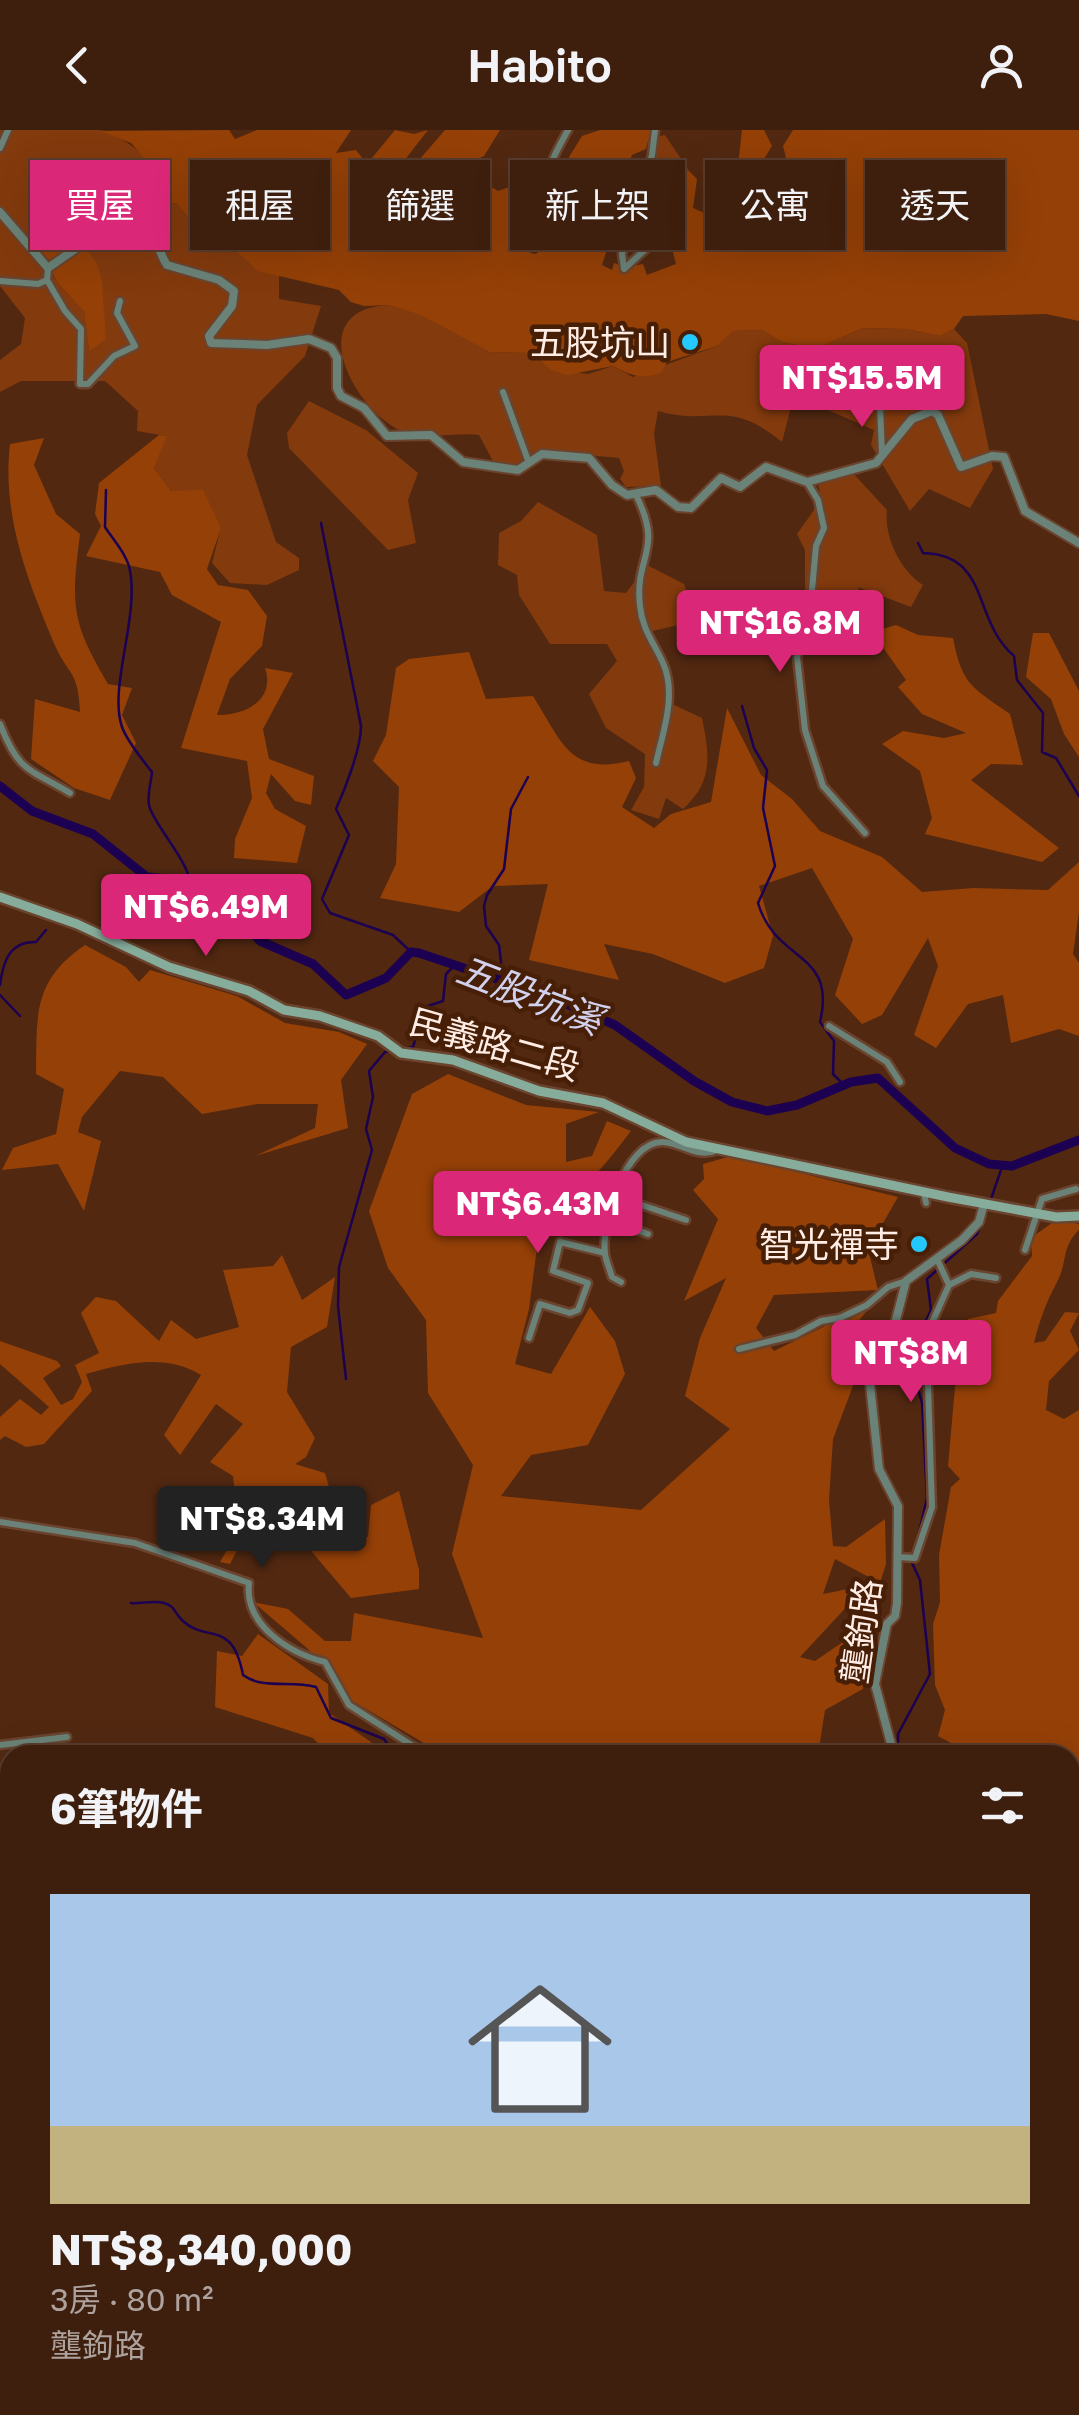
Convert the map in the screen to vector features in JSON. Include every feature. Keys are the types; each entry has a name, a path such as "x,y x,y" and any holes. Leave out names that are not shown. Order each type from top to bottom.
{"main road":[{"name":"民義路二段","path":"0,897 77,924 169,967 249,992 284,1010 320,1016 378,1036 396,1049 453,1060 539,1092 603,1103 686,1142 925,1198 1079,1216"}],"street":[{"path":"0,148 8,130"},
{"path":"551,160 568,130"},
{"path":"650,160 654,130"},
{"path":"0,212 48,268 48,280 64,311 81,329 80,384 88,384 114,356 135,346 117,313 120,301"},
{"path":"48,268 123,219 142,219 149,225 167,265 219,280 234,292 232,306 209,336 216,346 309,339 335,351 342,396 364,408 386,436 431,435 447,451 473,464 518,470 551,452 589,458 612,485 627,495 656,490 678,507 691,508 715,480 722,478 740,487 766,467 807,482 883,458 912,418 935,412 961,467 978,465 992,456 1004,457 1025,511 1079,543"},
{"path":"623,250 624,269 645,250"},
{"path":"0,281 38,284 48,280"},
{"path":"860,391 880,406 883,458"},
{"path":"503,392 530,464"},
{"path":"807,482 818,500 824,529 816,546 809,623 798,657 805,730 823,786 865,833"},
{"path":"635,494 650,523 639,587 641,616 666,675 669,711 656,763"},
{"path":"0,724 16,762 44,783 70,793"},
{"path":"830,1026 887,1062 900,1082"},
{"path":"621,1282 612,1277 604,1253 620,1177 644,1147 662,1142 702,1154 717,1150"},
{"path":"1025,1250 1042,1200 1076,1188"},
{"path":"615,1196 686,1220"},
{"path":"740,1349 840,1318 867,1304 888,1286 939,1263 979,1222 989,1205"},
{"path":"580,1210 648,1234"},
{"path":"529,1338 540,1304 570,1312 578,1310 588,1283 553,1271 560,1242 604,1253"},
{"path":"939,1263 949,1285"},
{"path":"896,1557 915,1558 932,1507 928,1385 916,1358 949,1285 972,1274 996,1278"},
{"name":"壟鉤路","path":"891,1745 875,1684 887,1624 895,1616 897,1603 898,1506 879,1469 869,1375 888,1351 906,1281"},
{"path":"0,1522 135,1543 249,1583 248,1598 274,1639 300,1656 325,1662 350,1705 412,1745"},
{"path":"0,1745 67,1736"},
{"path":"253,2415 267,2415"}],"shaded area":[{"path":"0,130 100,130 121,139 147,160 30,160 30,250 39,250 57,282 84,312 89,350 106,340 80,250 170,250 170,204 176,203 190,218 190,250 238,250 255,265 279,273 279,299 321,306 305,356 257,405 247,455 276,542 299,558 299,570 267,585 230,583 212,563 221,527 171,491 154,468 166,436 137,431 138,411 105,381 21,381 0,392 0,360 21,344 25,318 0,286"},
{"path":"229,130 235,139 257,130 351,130 336,153 356,150 364,160 350,160 350,250 490,250 490,186 498,191 510,187 510,250 536,254 540,250 607,250 602,265 612,270 614,263 626,267 643,264 647,275 676,264 672,250 685,250 685,173 689,171 697,179 693,208 705,213 705,250 845,250 845,160 786,160 783,146 793,130 1079,130 1079,321 1046,314 963,316 954,329 940,336 906,329 863,328 815,349 782,342 762,330 733,331 717,346 667,362 661,373 636,376 613,366 567,375 549,369 531,353 489,352 423,316 389,305 364,306 351,302 339,290 258,271 235,250 330,250 330,160 190,160 190,219 176,203 170,204 170,160 146,160 131,143 100,131"},
{"path":"395,130 414,134 428,130 405,160 370,160"},
{"path":"445,130 500,130 484,156 476,160 419,160"},
{"path":"600,130 651,130 646,149 632,155 630,160 569,157 582,136"},
{"path":"742,130 764,130 772,146 763,160 739,160"},
{"path":"665,135 682,160 652,160 655,137"},
{"path":"41,250 87,250 97,263 106,340 89,351 84,312 57,282"},
{"path":"389,305 424,316 489,352 531,353 549,369 588,374 613,366 633,377 717,346 732,331 762,330 782,342 815,349 863,328 906,329 940,336 954,329 967,343 993,469 970,508 929,489 910,511 871,445 874,430 814,404 791,407 782,442 747,420 658,411 654,434 661,486 626,487 620,479 624,471 619,458 545,451 517,466 495,465 479,435 418,435 401,431 366,402 352,382 341,340 347,323 362,311"},
{"path":"309,401 366,430 418,473 408,500 416,543 388,550 289,448 287,433"},
{"path":"159,435 167,436 154,468 171,491 203,490 221,528 207,569 218,585 248,590 267,616 262,646 230,679 217,715 237,713 255,704 266,689 265,668 293,673 263,729 269,759 314,776 311,805 295,801 271,774 266,793 275,809 306,826 297,863 234,858 235,839 252,798 247,761 181,748 221,622 172,595 160,572 86,556 101,526 95,514 99,483"},
{"path":"44,438 34,465 56,514 80,534 75,596 81,628 108,684 132,688 122,715 136,743 110,800 74,788 31,759 35,699 80,712 75,680 58,653 34,593 13,520 8,470 10,444"},
{"path":"851,471 887,510 895,552 907,571 923,585 911,607 858,587 865,611 857,618 805,608 805,550 797,534 821,500 818,483"},
{"path":"538,502 597,535 604,591 626,593 647,565 684,584 696,621 648,632 664,659 672,704 702,718 707,768 700,789 683,809 666,798 659,819 631,810 644,787 645,754 606,728 589,694 617,661 607,644 550,644 519,595 517,575 498,565 499,533 521,521"},
{"path":"896,625 918,635 953,638 960,666 971,684 1010,714 1023,765 991,764 971,780 1059,848 1042,862 925,834 932,818 920,771 882,744 903,731 944,738 966,733 922,714 898,687 906,680 872,632"},
{"path":"1033,633 1049,633 1079,691 1079,757 1064,734 1051,699 1026,677"},
{"path":"469,652 486,699 533,696 560,740 580,759 609,764 629,761 636,778 622,807 654,828 671,814 711,802 727,708 761,775 792,799 820,831 882,857 922,892 973,888 1048,890 1079,862 1079,912 1073,954 1079,963 1079,1036 1059,1029 1011,1043 1003,995 968,1004 936,1048 914,1035 938,966 928,938 882,1015 862,1024 835,995 853,939 812,868 759,886 773,936 764,968 725,983 653,954 604,944 619,980 529,960 548,884 493,886 459,912 380,898 396,864 399,787 373,761 386,735 396,668 409,659"},
{"path":"85,945 126,967 139,982 150,970 237,996 285,1023 339,1032 367,1044 341,1080 348,1128 255,1156 315,1128 318,1104 258,1104 202,1114 163,1077 120,1071 82,1117 78,1132 101,1141 84,1211 58,1164 2,1170 13,1148 56,1134 64,1089 36,1074 38,1017 46,986 55,972"},
{"path":"448,1074 526,1105 599,1112 566,1124 566,1162 592,1156 607,1121 631,1131 580,1190 541,1216 529,1309 515,1364 551,1374 590,1307 615,1341 625,1374 588,1445 531,1455 501,1496 641,1510 730,1429 685,1396 700,1338 726,1278 684,1301 718,1219 693,1190 704,1179 703,1164 731,1156 898,1197 868,1249 878,1290 774,1295 756,1328 774,1351 874,1302 846,1336 853,1386 833,1439 829,1500 833,1546 846,1547 885,1519 886,1564 880,1583 835,1559 823,1594 853,1588 851,1602 800,1657 815,1661 856,1633 863,1689 825,1710 820,1745 427,1745 351,1700 308,1649 253,1602 288,1609 325,1641 351,1641 354,1613 483,1638 452,1554 473,1465 428,1393 426,1320 388,1268 369,1211 412,1094"},
{"path":"1056,1220 1079,1224 1034,1343 1045,1341 1065,1312 1079,1313 1070,1331 1079,1350 1049,1381 1046,1410 1064,1419 1079,1410 1079,1745 955,1745 938,1736 945,1710 935,1685 933,1624 940,1602 939,1555 951,1487 960,1479 948,1466 955,1387 975,1347 958,1337 968,1319 996,1313 998,1301 1032,1256 1031,1238"},
{"path":"282,1255 302,1300 335,1277 327,1327 291,1347 287,1392 315,1438 306,1457 295,1464 325,1473 342,1521 357,1534 368,1537 371,1505 399,1491 419,1570 419,1589 351,1598 256,1486 245,1535 230,1564 220,1562 239,1529 233,1476 210,1462 243,1424 216,1404 180,1455 164,1435 201,1375 188,1368 145,1362 86,1374 92,1391 44,1444 26,1447 5,1436 0,1440 0,1417 20,1399 41,1415 49,1407 0,1364 0,1341 57,1361 61,1366 43,1378 61,1405 73,1399 82,1382 75,1365 99,1353 81,1313 96,1297 116,1301 159,1341 171,1320 196,1339 239,1327 223,1270 273,1266"},
{"path":"258,1634 328,1684 329,1713 373,1745 320,1745 313,1738 215,1707 217,1651 242,1656"}],"waterway":[{"path":"549,160 557,144"},
{"path":"106,490 105,527 127,560 132,585 119,692 122,727 152,772 148,797 151,812 191,883"},
{"path":"321,523 361,726 356,756 336,809 349,835 322,899 330,913 393,935 411,952"},
{"path":"918,543 923,553 945,556 970,577 991,625 1014,656 1017,680 1043,713 1042,752 1056,758 1079,796"},
{"path":"742,706 754,748 767,770 763,808 775,866 758,903 767,923 813,969 820,982 820,1022 834,1041 833,1074 844,1085"},
{"path":"503,980 499,945 486,926 484,906 504,869 511,809 528,777"},
{"name":"五股坑溪","path":"0,786 32,811 93,834 147,877 179,880 221,899 260,941 313,964 346,995 386,978 411,952 419,953 553,998 615,1025 694,1081 732,1102 767,1111 797,1105 851,1082 878,1078 955,1148 989,1164 1012,1166 1079,1140"},
{"path":"0,985 9,954 20,945 36,942 46,930"},
{"path":"401,1049 413,1047 425,1007 443,1001 446,974 453,967"},
{"path":"0,995 20,1016"},
{"path":"346,1379 338,1306 339,1267 372,1150 366,1129 373,1097 369,1071 385,1052 393,1051"},
{"path":"991,1199 1002,1167"},
{"path":"898,1745 898,1734 930,1674 920,1580 912,1563 927,1498 922,1403 909,1358 931,1310 927,1279 977,1234 989,1207"},
{"path":"131,1603 168,1604 190,1626 232,1645 243,1675 268,1684 316,1687 331,1718 384,1739 388,1745"}],"place":[{"name":"五股坑山","path":"690,342"},
{"name":"智光禪寺","path":"919,1244"}]}
